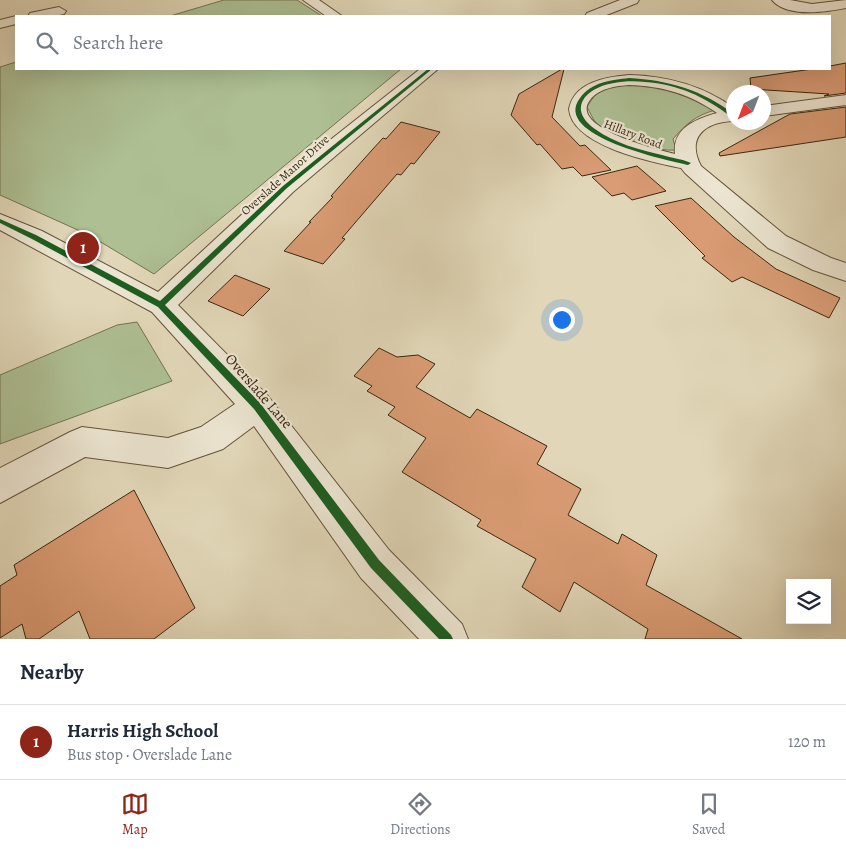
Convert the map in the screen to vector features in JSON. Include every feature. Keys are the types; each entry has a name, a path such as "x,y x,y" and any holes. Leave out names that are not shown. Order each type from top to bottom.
{"street":[{"path":"310,0 333,15"},
{"path":"594,15 632,0"},
{"path":"779,0 790,6 803,9 846,4"},
{"path":"39,15 59,11"},
{"path":"0,24 15,20"},
{"name":"Overslade Manor Drive","path":"161,305 285,187 429,70"},
{"name":"Hillary Road","path":"688,163 654,155 592,130 581,118 578,110 580,100 590,90 608,83 632,80 658,82 694,92 726,112"},
{"path":"771,110 846,100"},
{"name":"Hillary Road","path":"688,163 684,153 684,144 687,136 692,130 711,120 726,117"},
{"path":"688,163 698,175 777,242 822,264 846,272"},
{"name":"Overslade Lane","path":"0,221 34,237 161,305 257,406 375,564 447,639"},
{"path":"0,486 82,442 168,452 212,439 257,406"}],"green space":[{"path":"224,0 297,0 320,15 173,15"},
{"path":"15,62 15,70 400,70 154,274 89,235 0,195 0,67"},
{"path":"631,82 689,94 715,110 692,121 673,139 676,150 657,149 635,143 613,134 597,124 587,107 604,88"},
{"path":"137,322 172,381 0,444 0,375 117,325"}],"building":[{"path":"846,63 846,93 824,96 829,94 771,90 771,85 751,85 750,78 805,70 831,70 831,66"},
{"path":"560,70 564,70 552,117 580,146 585,145 611,170 582,176 573,167 562,169 540,144 537,145 511,115 519,94"},
{"path":"846,107 846,137 720,156 719,153 761,130 771,130 771,124 790,114"},
{"path":"401,122 440,132 414,164 411,163 401,175 397,174 342,238 345,239 323,264 284,251 372,150 383,138 386,139"},
{"path":"637,166 666,191 632,200 624,193 612,196 592,177"},
{"path":"691,198 734,237 776,269 840,298 829,318 742,277 732,282 702,258 705,256 655,206"},
{"path":"235,275 270,289 243,316 208,301"},
{"path":"379,348 397,357 418,355 435,364 416,387 470,418 477,409 547,446 537,464 581,489 568,515 618,544 622,534 657,555 646,585 742,639 645,639 648,629 574,582 560,612 522,587 536,559 477,526 481,520 402,472 426,438 388,415 395,407 367,391 372,386 354,376"},
{"path":"134,490 195,608 154,639 90,639 79,611 39,639 26,639 22,624 0,638 0,586 17,575 14,565"}],"cycle path":[{"path":"161,305 285,187 429,70"},
{"path":"688,163 644,152 609,140 594,132 583,122 578,112 580,100 588,92 600,85 614,81 646,80 678,86 692,91 726,110"},
{"path":"0,221 34,237 161,305 257,406 375,564 447,639"}],"place":[{"name":"Harris High School","path":"83,248"}]}
